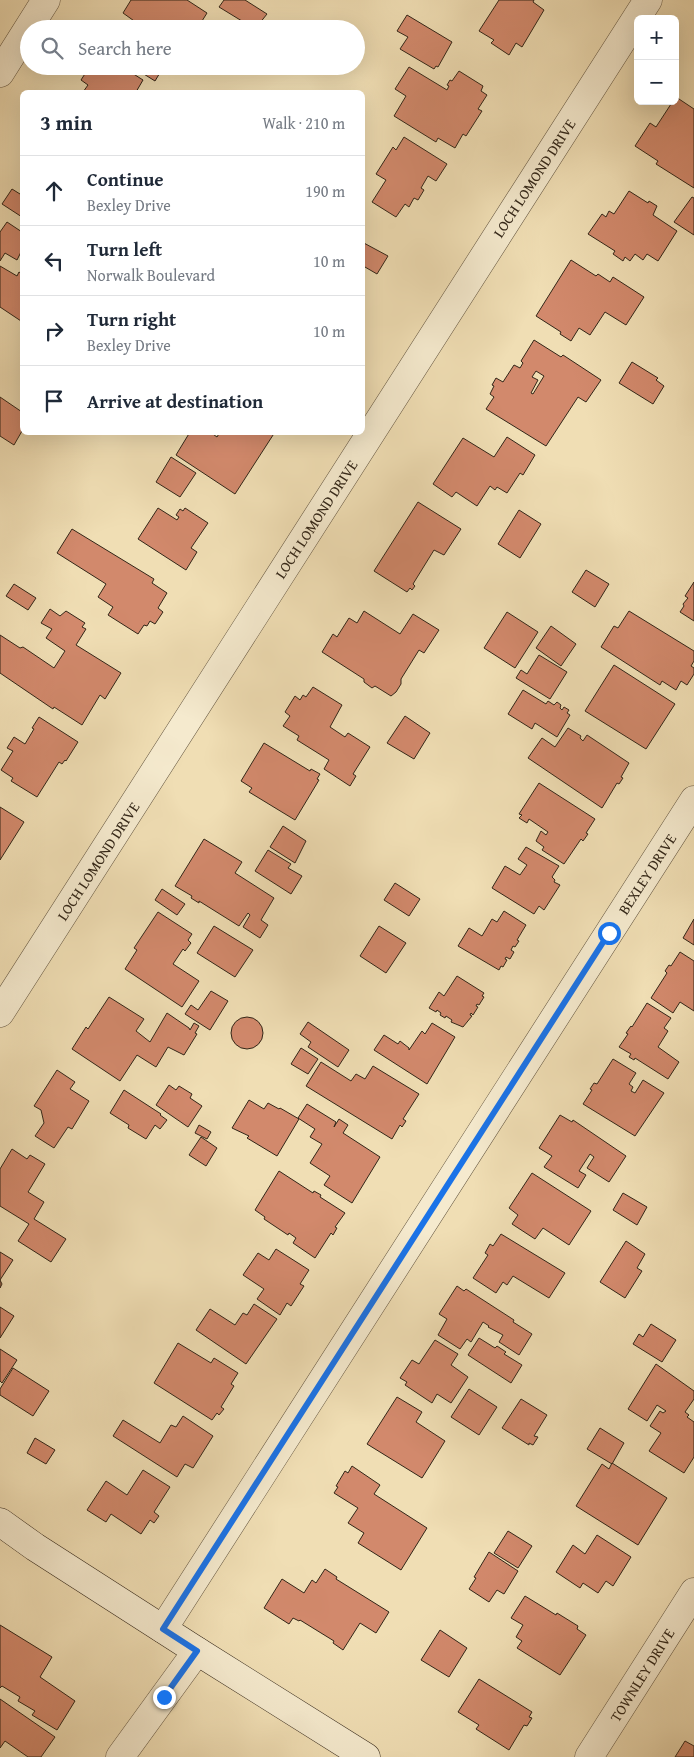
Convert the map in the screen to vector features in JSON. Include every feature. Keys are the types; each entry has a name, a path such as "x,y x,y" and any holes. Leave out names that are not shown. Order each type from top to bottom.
{"street":[{"path":"33,20 46,0"},
{"name":"LOCH LOMOND DRIVE","path":"0,1013 648,0"},
{"path":"0,73 20,41"},
{"name":"BEXLEY DRIVE","path":"163,1629 694,800"},
{"path":"0,1522 35,1547 366,1757"},
{"name":"TOWNLEY DRIVE","path":"589,1757 694,1592"},
{"path":"120,1757 197,1651"}],"building":[{"path":"131,0 187,0 207,13 203,20 133,20 123,13"},
{"path":"224,0 245,0 267,14 262,20 240,20 219,7"},
{"path":"499,0 534,0 533,2 544,10 522,47 516,43 509,55 491,43 494,40 479,31"},
{"path":"407,15 452,42 438,67 436,66 434,69 400,49 408,37 397,31"},
{"path":"409,67 447,90 450,80 452,81 459,71 483,86 481,91 487,95 478,109 482,111 466,136 463,134 455,148 438,138 436,142 394,116 406,96 395,89"},
{"path":"84,75 135,75 143,80 137,90 84,90 88,85 81,80"},
{"path":"145,75 159,75 155,81"},
{"path":"679,99 694,109 694,188 656,164 658,161 635,146 650,123 656,127 670,105 679,105"},
{"path":"404,137 447,164 436,181 428,176 421,188 424,190 418,200 414,198 409,207 405,204 396,217 372,202 386,180 376,174 393,147 396,150"},
{"path":"12,189 20,194 20,216 2,204"},
{"path":"629,191 648,203 649,201 657,206 653,215 677,231 658,261 647,254 643,260 635,254 630,261 625,257 623,261 613,254 615,251 588,234 602,214 606,217 609,211 614,214"},
{"path":"692,197 694,198 694,235 674,222"},
{"path":"7,222 20,231 20,254 17,260 5,253 0,261 0,232"},
{"path":"365,244 388,256 377,274 365,267"},
{"path":"571,260 596,276 598,274 610,282 613,277 644,297 626,325 605,312 590,335 579,328 571,341 560,334 561,332 536,316"},
{"path":"0,266 17,276 20,273 20,320 0,307"},
{"path":"534,340 561,357 563,355 601,380 586,402 578,397 546,446 486,409 494,397 490,394 496,378 503,382 514,365 520,368 523,363 521,361","holes":["536,371 544,376 533,394 531,393 538,380 532,377"]},
{"path":"632,362 658,378 656,380 664,386 653,404 619,383"},
{"path":"0,397 20,411 20,434 14,445 0,436"},
{"path":"188,435 214,435 217,437 218,435 273,435 235,494 176,455"},
{"path":"507,437 535,455 523,475 520,473 507,493 497,487 495,490 490,486 477,506 456,492 452,497 433,484 463,438 494,457"},
{"path":"171,457 196,473 180,497 156,482"},
{"path":"418,502 461,529 444,555 434,550 413,584 415,586 407,592 374,571"},
{"path":"158,508 177,520 179,517 176,515 180,509 183,511 185,508 208,523 191,548 197,552 186,570 138,539"},
{"path":"519,510 541,524 520,558 498,544"},
{"path":"72,529 154,579 152,583 167,593 158,608 163,612 155,624 150,621 147,626 144,625 138,634 108,615 113,607 98,597 106,584 57,553"},
{"path":"586,570 609,584 595,607 572,592"},
{"path":"694,582 694,621 680,612 688,598 685,596"},
{"path":"14,584 36,598 28,610 6,596"},
{"path":"50,609 60,616 66,611 85,623 82,627 86,629 76,645 121,673 105,699 100,695 82,725 54,707 53,709 0,673 0,635 20,648 23,647 54,668 65,651 46,638 52,629 41,623"},
{"path":"364,611 400,634 413,614 439,630 424,653 419,650 401,679 401,684 391,696 375,686 372,688 364,682 364,679 322,652 333,634 337,637 349,618 357,623"},
{"path":"629,611 694,651 694,661 691,666 694,668 694,674 687,685 681,681 676,690 662,681 660,685 601,647 614,626 618,628"},
{"path":"507,612 538,632 515,668 484,648"},
{"path":"551,626 576,644 561,666 536,648"},
{"path":"539,655 567,672 550,699 516,678 521,670 527,674"},
{"path":"614,665 675,704 646,749 585,711"},
{"path":"313,687 342,705 330,727 345,737 348,733 370,747 353,774 356,776 350,786 324,769 329,760 297,740 299,736 283,726 290,716 285,712 295,696 300,700 303,695 306,697"},
{"path":"523,690 546,704 548,701 554,705 557,702 561,705 560,708 562,710 564,707 569,710 567,713 570,715 557,737 535,723 532,729 508,714"},
{"path":"405,716 430,733 414,759 387,743"},
{"path":"39,717 78,742 66,761 62,764 59,762 37,797 11,781 13,778 1,770 13,751 7,748 14,737 25,744"},
{"path":"568,728 581,736 580,738 583,741 587,735 629,763 621,777 623,778 619,784 617,783 602,808 528,758 542,738 555,747"},
{"path":"264,743 310,771 311,769 320,774 317,779 319,780 295,820 249,792 252,788 241,781"},
{"path":"539,783 595,819 586,833 588,834 583,841 581,839 564,864 542,850 544,847 536,841 541,831 546,835 548,832 529,819 527,823 519,818 522,815 519,814"},
{"path":"0,807 24,822 0,860"},
{"path":"283,826 306,841 295,863 270,847"},
{"path":"204,839 242,862 235,873 274,898 261,920 268,925 260,938 243,927 250,915 248,913 239,926 191,898 192,896 175,886"},
{"path":"526,847 559,866 552,877 555,880 554,882 560,885 544,910 539,906 534,914 492,888 505,866 520,875 527,865 518,859"},
{"path":"268,850 291,864 288,868 302,876 291,894 255,871"},
{"path":"395,883 420,899 409,916 384,900"},
{"path":"162,889 185,904 177,915 155,900"},
{"path":"504,911 526,925 517,940 519,941 511,950 514,952 510,959 506,957 505,959 507,960 499,970 458,946 469,928 482,936 492,919 497,922"},
{"path":"158,912 192,934 188,940 191,943 185,951 183,949 173,964 199,981 182,1007 125,969 137,950 134,948"},
{"path":"694,919 694,945 683,938"},
{"path":"214,926 253,950 235,977 197,953"},
{"path":"379,926 406,943 386,973 360,956"},
{"path":"680,952 694,961 694,1011 680,1002 673,1013 651,998 667,973 665,971 669,965 671,966"},
{"path":"457,976 484,993 482,996 484,997 479,1005 477,1004 476,1006 478,1007 473,1015 471,1013 470,1015 472,1016 463,1027 451,1022 452,1020 446,1016 445,1018 440,1015 441,1013 437,1010 436,1012 429,1008 439,992 444,996"},
{"path":"211,991 228,1001 210,1030 185,1014 191,1005 198,1010"},
{"path":"109,997 144,1019 136,1031 150,1042 167,1013 190,1030 194,1023 199,1026 195,1033 197,1034 184,1055 168,1047 156,1067 137,1055 120,1081 72,1049"},
{"path":"647,1003 671,1018 664,1028 668,1031 658,1047 679,1062 668,1079 635,1058 634,1060 629,1057 631,1054 619,1047 628,1034 626,1033"},
{"path":"247,1017 258,1022 263,1033 258,1044 247,1049 236,1044 231,1033 236,1022"},
{"path":"308,1022 349,1050 338,1067 308,1047 311,1042 300,1034"},
{"path":"432,1023 455,1037 427,1084 374,1050 384,1035 398,1044 400,1041 409,1050 422,1031 425,1034"},
{"path":"301,1048 318,1059 308,1074 291,1064"},
{"path":"613,1059 636,1073 629,1084 633,1087 631,1091 635,1093 643,1080 664,1093 635,1136 583,1104 594,1083 597,1084"},
{"path":"321,1062 351,1081 356,1074 365,1079 373,1066 419,1094 403,1119 406,1121 402,1127 400,1125 392,1139 306,1086"},
{"path":"57,1070 75,1082 70,1089 89,1101 72,1129 68,1127 54,1148 35,1136 44,1123 41,1110 34,1106"},
{"path":"169,1085 176,1090 179,1086 192,1094 190,1098 202,1106 188,1127 156,1105"},
{"path":"124,1090 167,1120 160,1129 155,1125 146,1139 128,1128 129,1125 110,1113"},
{"path":"249,1100 264,1109 268,1103 299,1119 277,1156 247,1138 249,1136 232,1128"},
{"path":"307,1104 336,1122 334,1127 339,1119 348,1125 343,1133 380,1157 352,1203 324,1185 330,1176 310,1163 322,1144 310,1137 315,1129 298,1118"},
{"path":"560,1115 572,1122 573,1120 626,1156 609,1182 587,1168 594,1157 590,1154 579,1171 586,1175 578,1188 544,1167 552,1156 539,1148"},
{"path":"199,1125 211,1132 207,1139 195,1133"},
{"path":"201,1137 217,1148 206,1166 189,1155"},
{"path":"12,1149 27,1159 30,1155 45,1164 28,1192 44,1202 34,1219 66,1239 51,1262 18,1241 29,1224 0,1206 0,1169"},
{"path":"279,1171 313,1193 314,1191 321,1195 320,1197 345,1213 335,1227 337,1228 333,1235 331,1233 315,1258 293,1243 296,1238 289,1233 288,1235 264,1219 265,1217 255,1210"},
{"path":"532,1173 591,1211 569,1245 543,1228 535,1239 512,1224 518,1215 509,1208"},
{"path":"623,1193 647,1207 637,1225 613,1210"},
{"path":"501,1234 565,1273 549,1298 513,1276 507,1285 503,1282 496,1293 473,1278 488,1255 485,1253 490,1244 493,1246"},
{"path":"626,1241 645,1254 637,1268 642,1271 625,1298 600,1282"},
{"path":"276,1249 309,1270 300,1284 304,1286 291,1306 287,1303 280,1315 257,1299 264,1289 243,1275 258,1253 269,1260"},
{"path":"0,1252 13,1260 0,1280"},
{"path":"457,1286 464,1291 466,1289 532,1334 519,1355 499,1342 503,1335 483,1322 471,1342 467,1339 460,1349 438,1335 447,1319 439,1314"},
{"path":"254,1304 277,1319 246,1364 196,1330 210,1309 235,1325 243,1313 247,1315"},
{"path":"0,1307 14,1316 0,1338"},
{"path":"651,1324 676,1340 662,1362 633,1344 639,1334 643,1337"},
{"path":"479,1338 495,1348 497,1346 506,1352 504,1354 522,1365 511,1383 468,1355"},
{"path":"435,1340 458,1354 451,1365 468,1377 451,1403 437,1394 432,1403 405,1385 407,1382 400,1378 412,1360 419,1364"},
{"path":"178,1343 211,1363 214,1358 238,1373 231,1384 234,1386 221,1407 224,1409 219,1415 217,1413 212,1420 154,1383"},
{"path":"0,1349 17,1360 2,1383 0,1381"},
{"path":"656,1364 694,1391 694,1399 685,1412 689,1415 687,1417 694,1422 694,1457 684,1473 649,1451 661,1433 650,1426 660,1411 663,1413 666,1411 657,1405 647,1421 628,1409"},
{"path":"13,1368 49,1391 33,1416 0,1395 0,1389"},
{"path":"469,1389 497,1407 479,1435 451,1417"},
{"path":"397,1397 422,1412 416,1422 445,1441 422,1478 367,1444"},
{"path":"521,1399 547,1415 534,1436 538,1437 533,1445 529,1443 529,1445 502,1428"},
{"path":"183,1416 213,1436 193,1468 185,1464 177,1477 113,1436 123,1420 160,1443 171,1425 176,1427"},
{"path":"600,1428 624,1443 612,1464 587,1449"},
{"path":"35,1438 55,1450 46,1464 27,1453"},
{"path":"612,1463 667,1498 638,1545 576,1506 602,1464 609,1469"},
{"path":"352,1466 380,1485 374,1494 427,1528 401,1570 358,1543 364,1533 348,1523 358,1508 334,1493 345,1471 348,1473"},
{"path":"143,1470 170,1487 154,1512 159,1516 154,1523 150,1520 141,1534 111,1514 106,1522 87,1510 106,1481 127,1495"},
{"path":"508,1531 532,1546 518,1568 494,1553"},
{"path":"597,1535 631,1557 613,1586 606,1581 598,1593 583,1583 580,1588 556,1572 573,1545 585,1554"},
{"path":"489,1552 518,1571 504,1594 497,1590 489,1602 469,1589"},
{"path":"325,1569 337,1577 336,1579 389,1612 376,1633 360,1623 343,1650 333,1643 334,1641 300,1620 293,1618 289,1624 264,1608 282,1579 304,1593 312,1580 316,1583"},
{"path":"525,1596 578,1626 577,1629 586,1635 560,1675 517,1648 522,1641 516,1637 523,1625 511,1618"},
{"path":"0,1625 52,1657 40,1677 75,1701 57,1730 32,1715 35,1711 18,1701 20,1697 2,1686 0,1688"},
{"path":"440,1630 467,1648 449,1677 421,1660"},
{"path":"479,1679 532,1712 529,1717 532,1718 527,1726 524,1725 509,1750 476,1729 479,1725 458,1712"},
{"path":"0,1699 55,1737 41,1757 28,1757 5,1741 0,1748"},
{"path":"685,1741 694,1746 694,1757 675,1757"}],"route":[{"path":"164,1697 197,1651 163,1629 609,933"}]}
